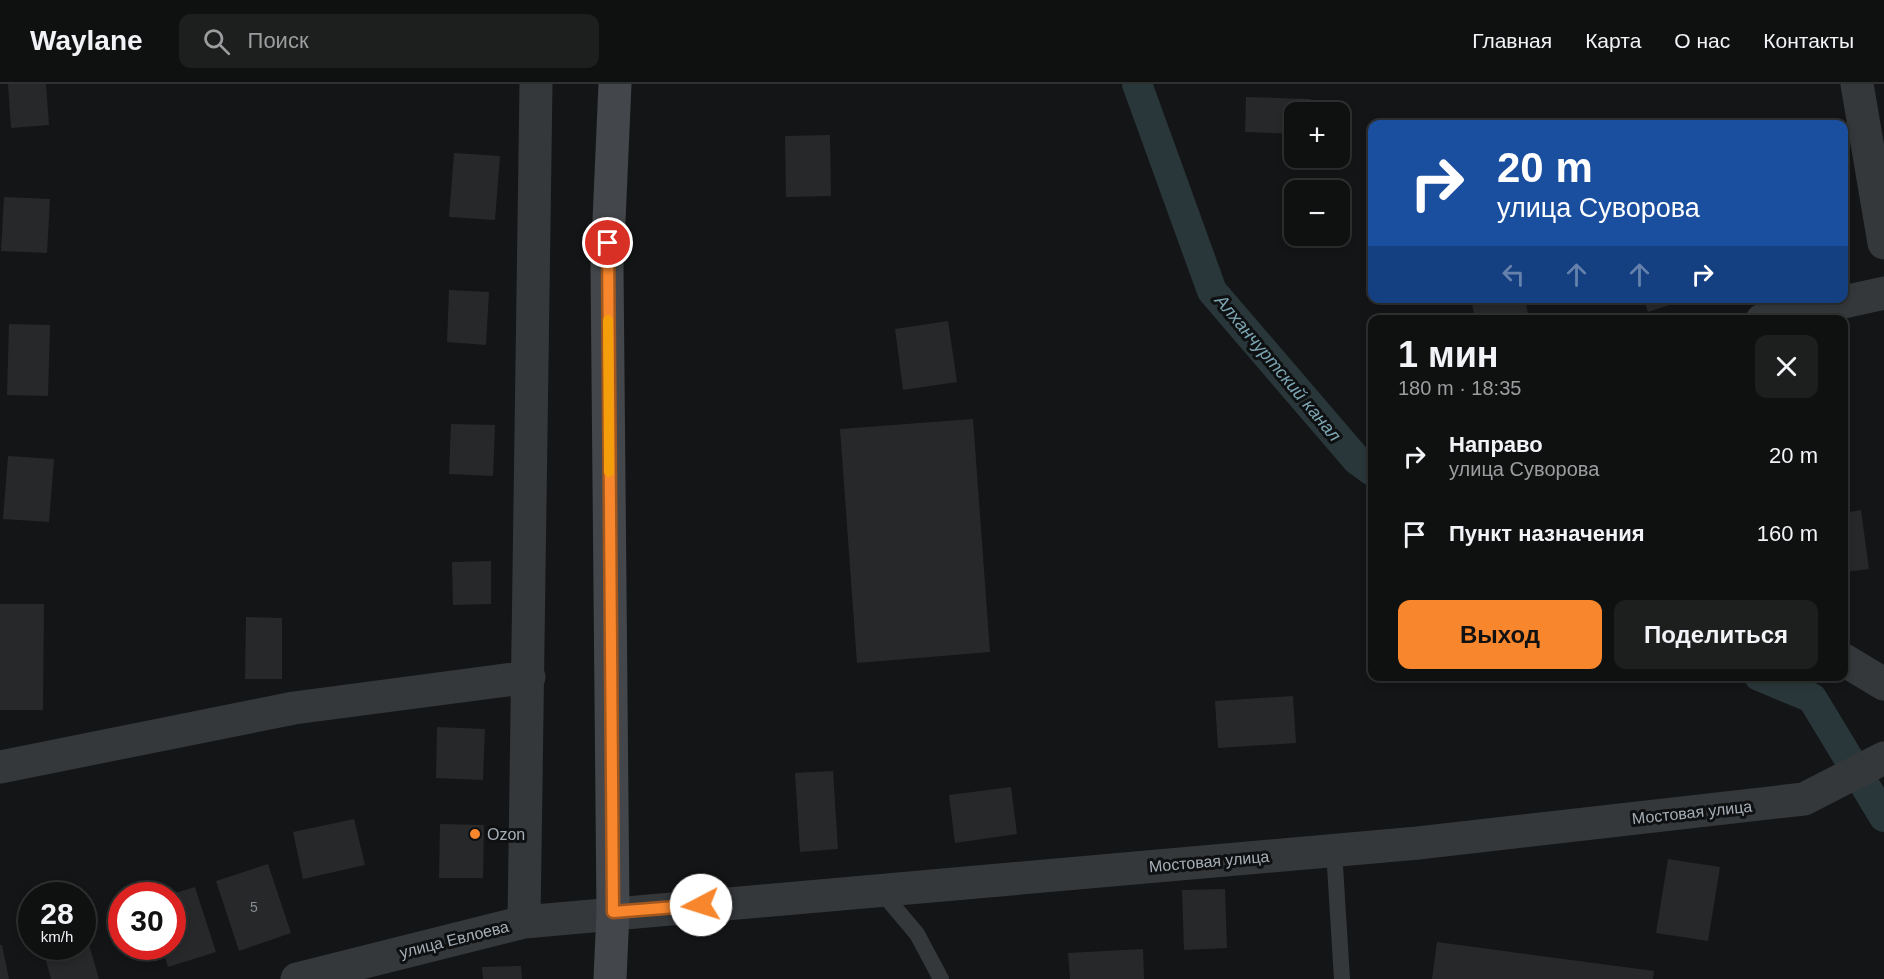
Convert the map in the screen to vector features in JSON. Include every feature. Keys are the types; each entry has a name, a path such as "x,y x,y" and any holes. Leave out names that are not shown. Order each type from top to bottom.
{"main road":[{"path":"610,979 613,912 607,266 615,84"}],"street":[{"path":"524,922 536,84"},
{"path":"1857,84 1884,243"},
{"path":"1848,301 1884,293"},
{"path":"1785,315 1839,303"},
{"path":"1848,662 1884,684"},
{"path":"0,767 294,708 529,677"},
{"name":"Мостовая улица","path":"613,912 1418,843 1804,799 1884,758"},
{"name":"улица Евлоева","path":"297,979 524,922 613,912"}],"lane":[{"path":"1334,850 1342,979"},
{"path":"879,889 917,934 940,979"}],"building":[{"path":"8,84 46,84 49,125 11,128"},
{"path":"1246,97 1311,99 1311,102 1284,102 1284,134 1245,132"},
{"path":"830,135 831,196 786,197 785,136"},
{"path":"454,153 500,156 495,220 449,217"},
{"path":"4,197 50,199 47,253 1,251"},
{"path":"449,290 489,292 486,345 447,342"},
{"path":"1472,303 1526,303 1528,315 1474,315"},
{"path":"1645,303 1675,303 1648,312"},
{"path":"948,321 957,382 903,390 895,329"},
{"path":"9,324 50,325 48,396 7,395"},
{"path":"973,419 990,652 857,663 840,429"},
{"path":"451,424 495,425 493,476 449,474"},
{"path":"8,456 54,459 49,522 3,519"},
{"path":"1861,510 1869,569 1848,572 1848,512"},
{"path":"491,561 491,604 453,605 452,562"},
{"path":"0,604 44,604 43,710 0,710"},
{"path":"246,617 282,618 282,679 245,679"},
{"path":"1293,696 1296,743 1218,748 1215,701"},
{"path":"437,727 485,729 483,780 436,778"},
{"path":"833,771 838,849 800,852 795,773"},
{"path":"1011,787 1017,834 955,843 949,795"},
{"path":"354,819 365,865 303,879 293,832"},
{"path":"440,824 484,825 483,878 439,878"},
{"path":"1668,859 1720,867 1708,941 1656,933"},
{"path":"268,864 291,933 239,951 216,881"},
{"path":"195,887 216,952 168,967 166,960 186,960 186,890"},
{"path":"1225,889 1227,948 1184,950 1182,890"},
{"path":"1437,942 1654,971 1653,979 1432,979"},
{"path":"0,945 2,945 9,979 0,979"},
{"path":"1143,949 1144,979 1070,979 1068,953"},
{"path":"46,960 93,960 99,979 51,979"},
{"path":"521,966 522,979 483,979 482,967"}],"waterway":[{"name":"Алханчуртский канал","path":"1137,84 1212,291 1357,460 1368,468"},
{"name":"Алханчуртский канал","path":"1771,681 1812,698 1884,817"}],"slow traffic":[{"path":"608,320 609,472"}],"place":[{"name":"Ozon","path":"475,834"}],"route":[{"path":"608,243 613,912 701,905"}]}
